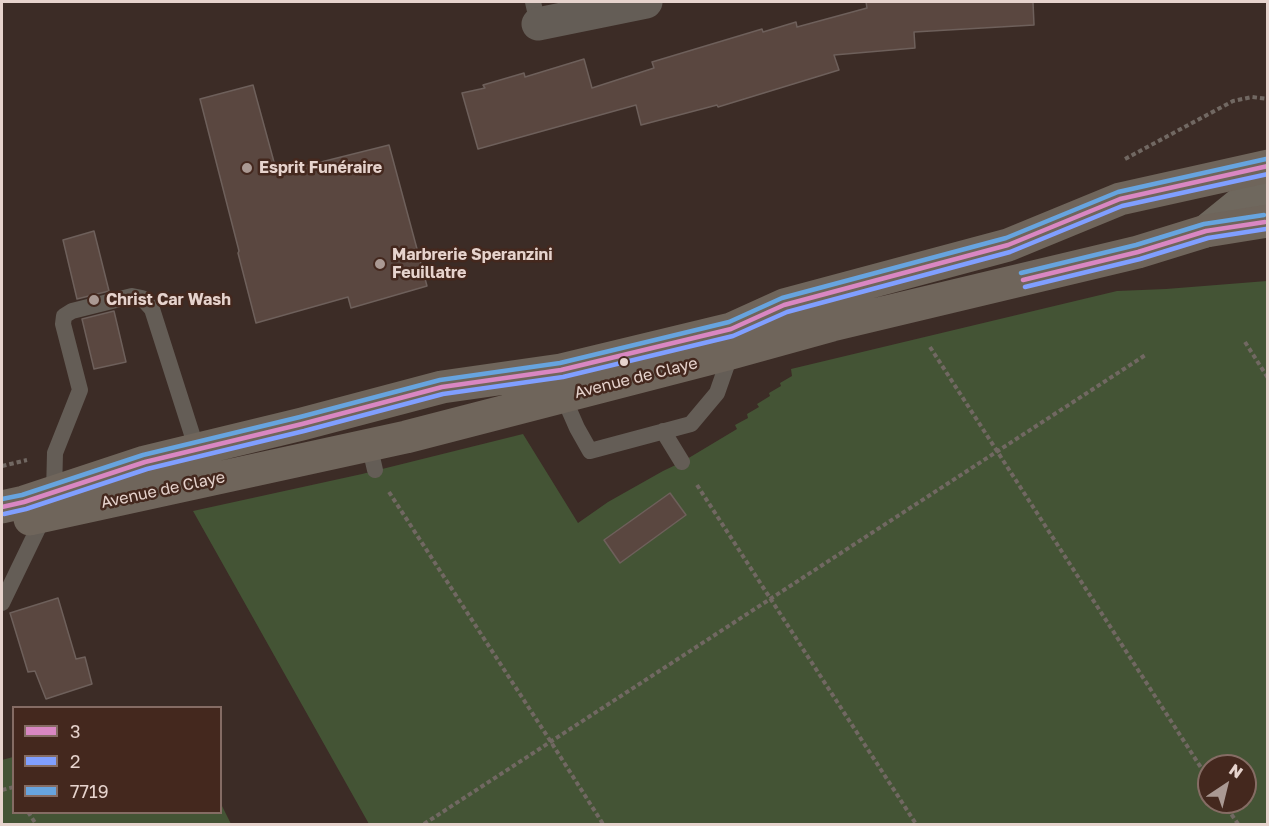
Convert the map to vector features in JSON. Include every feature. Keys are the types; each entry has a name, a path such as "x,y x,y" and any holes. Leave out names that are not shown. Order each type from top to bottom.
{"main road":[{"name":"Avenue de Claye","path":"2,526 145,462 442,387 561,370 730,329 784,305 1008,245 1120,199 1268,166"},
{"name":"Avenue de Claye","path":"2,507 24,502 49,504 125,498 372,457 406,436 832,325 1138,252 1206,231 1268,221"}],"street":[{"path":"536,13 646,2"},
{"path":"1206,231 1248,197 1268,194"},
{"path":"125,498 123,492 135,478 295,440 322,419"}],"lane":[{"path":"2,603 49,504 55,453 80,390 63,324 64,316 72,311 132,296 142,298 152,309 197,450"},
{"path":"563,396 590,451 691,424 717,393 731,353"},
{"path":"663,431 682,462"}],"path":[{"path":"1117,164 1233,101 1252,97 1268,99"},
{"path":"1245,342 1268,378"},
{"path":"930,347 1197,761"},
{"path":"424,825 1148,354"},
{"path":"2,466 55,453"},
{"path":"372,457 603,825"},
{"path":"682,462 916,825"}],"green space":[{"path":"1267,281 1267,824 369,824 193,511 362,474 523,434 578,523 608,502 737,429 735,425 748,418 747,414 759,407 757,404 781,386 780,383 792,376 791,369 1117,291"},
{"path":"12,757 12,814 222,814 222,806 231,824 2,824 2,760"}],"building":[{"path":"866,2 1033,2 1034,25 914,32 915,48 834,55 839,70 718,107 717,105 641,125 636,105 478,149 462,93 485,88 483,85 524,73 525,77 584,59 592,88 654,68 652,62 762,29 763,32 796,22 797,27 867,8"},
{"path":"253,85 277,173 389,145 427,286 351,308 348,297 256,323 200,99"},
{"path":"94,231 109,291 77,299 63,240"},
{"path":"114,311 126,362 94,369 82,319"},
{"path":"670,493 686,515 620,563 604,540"},
{"path":"58,598 76,659 85,657 92,684 46,699 35,671 28,672 10,613"}],"transit line":[{"name":"7719","path":"2,499 22,495 143,455 440,380 560,363 729,322 782,298 1006,238 1118,192 1266,159"},
{"name":"3","path":"2,507 24,502 145,462 442,387 561,370 731,329 784,305 1008,245 1120,199 1268,166"},
{"name":"2","path":"4,514 26,509 147,469 443,394 563,377 733,336 787,312 1010,252 1122,206 1268,174"},
{"name":"7719","path":"1021,273 1136,245 1204,224 1264,215"},
{"name":"3","path":"1023,280 1138,252 1206,231 1265,222"},
{"name":"2","path":"1025,287 1140,259 1208,238 1266,229"}],"place":[{"name":"Esprit Funéraire","path":"247,168"},
{"name":"Marbrerie Speranzini Feuillatre","path":"380,264"},
{"name":"Christ Car Wash","path":"94,300"}]}
